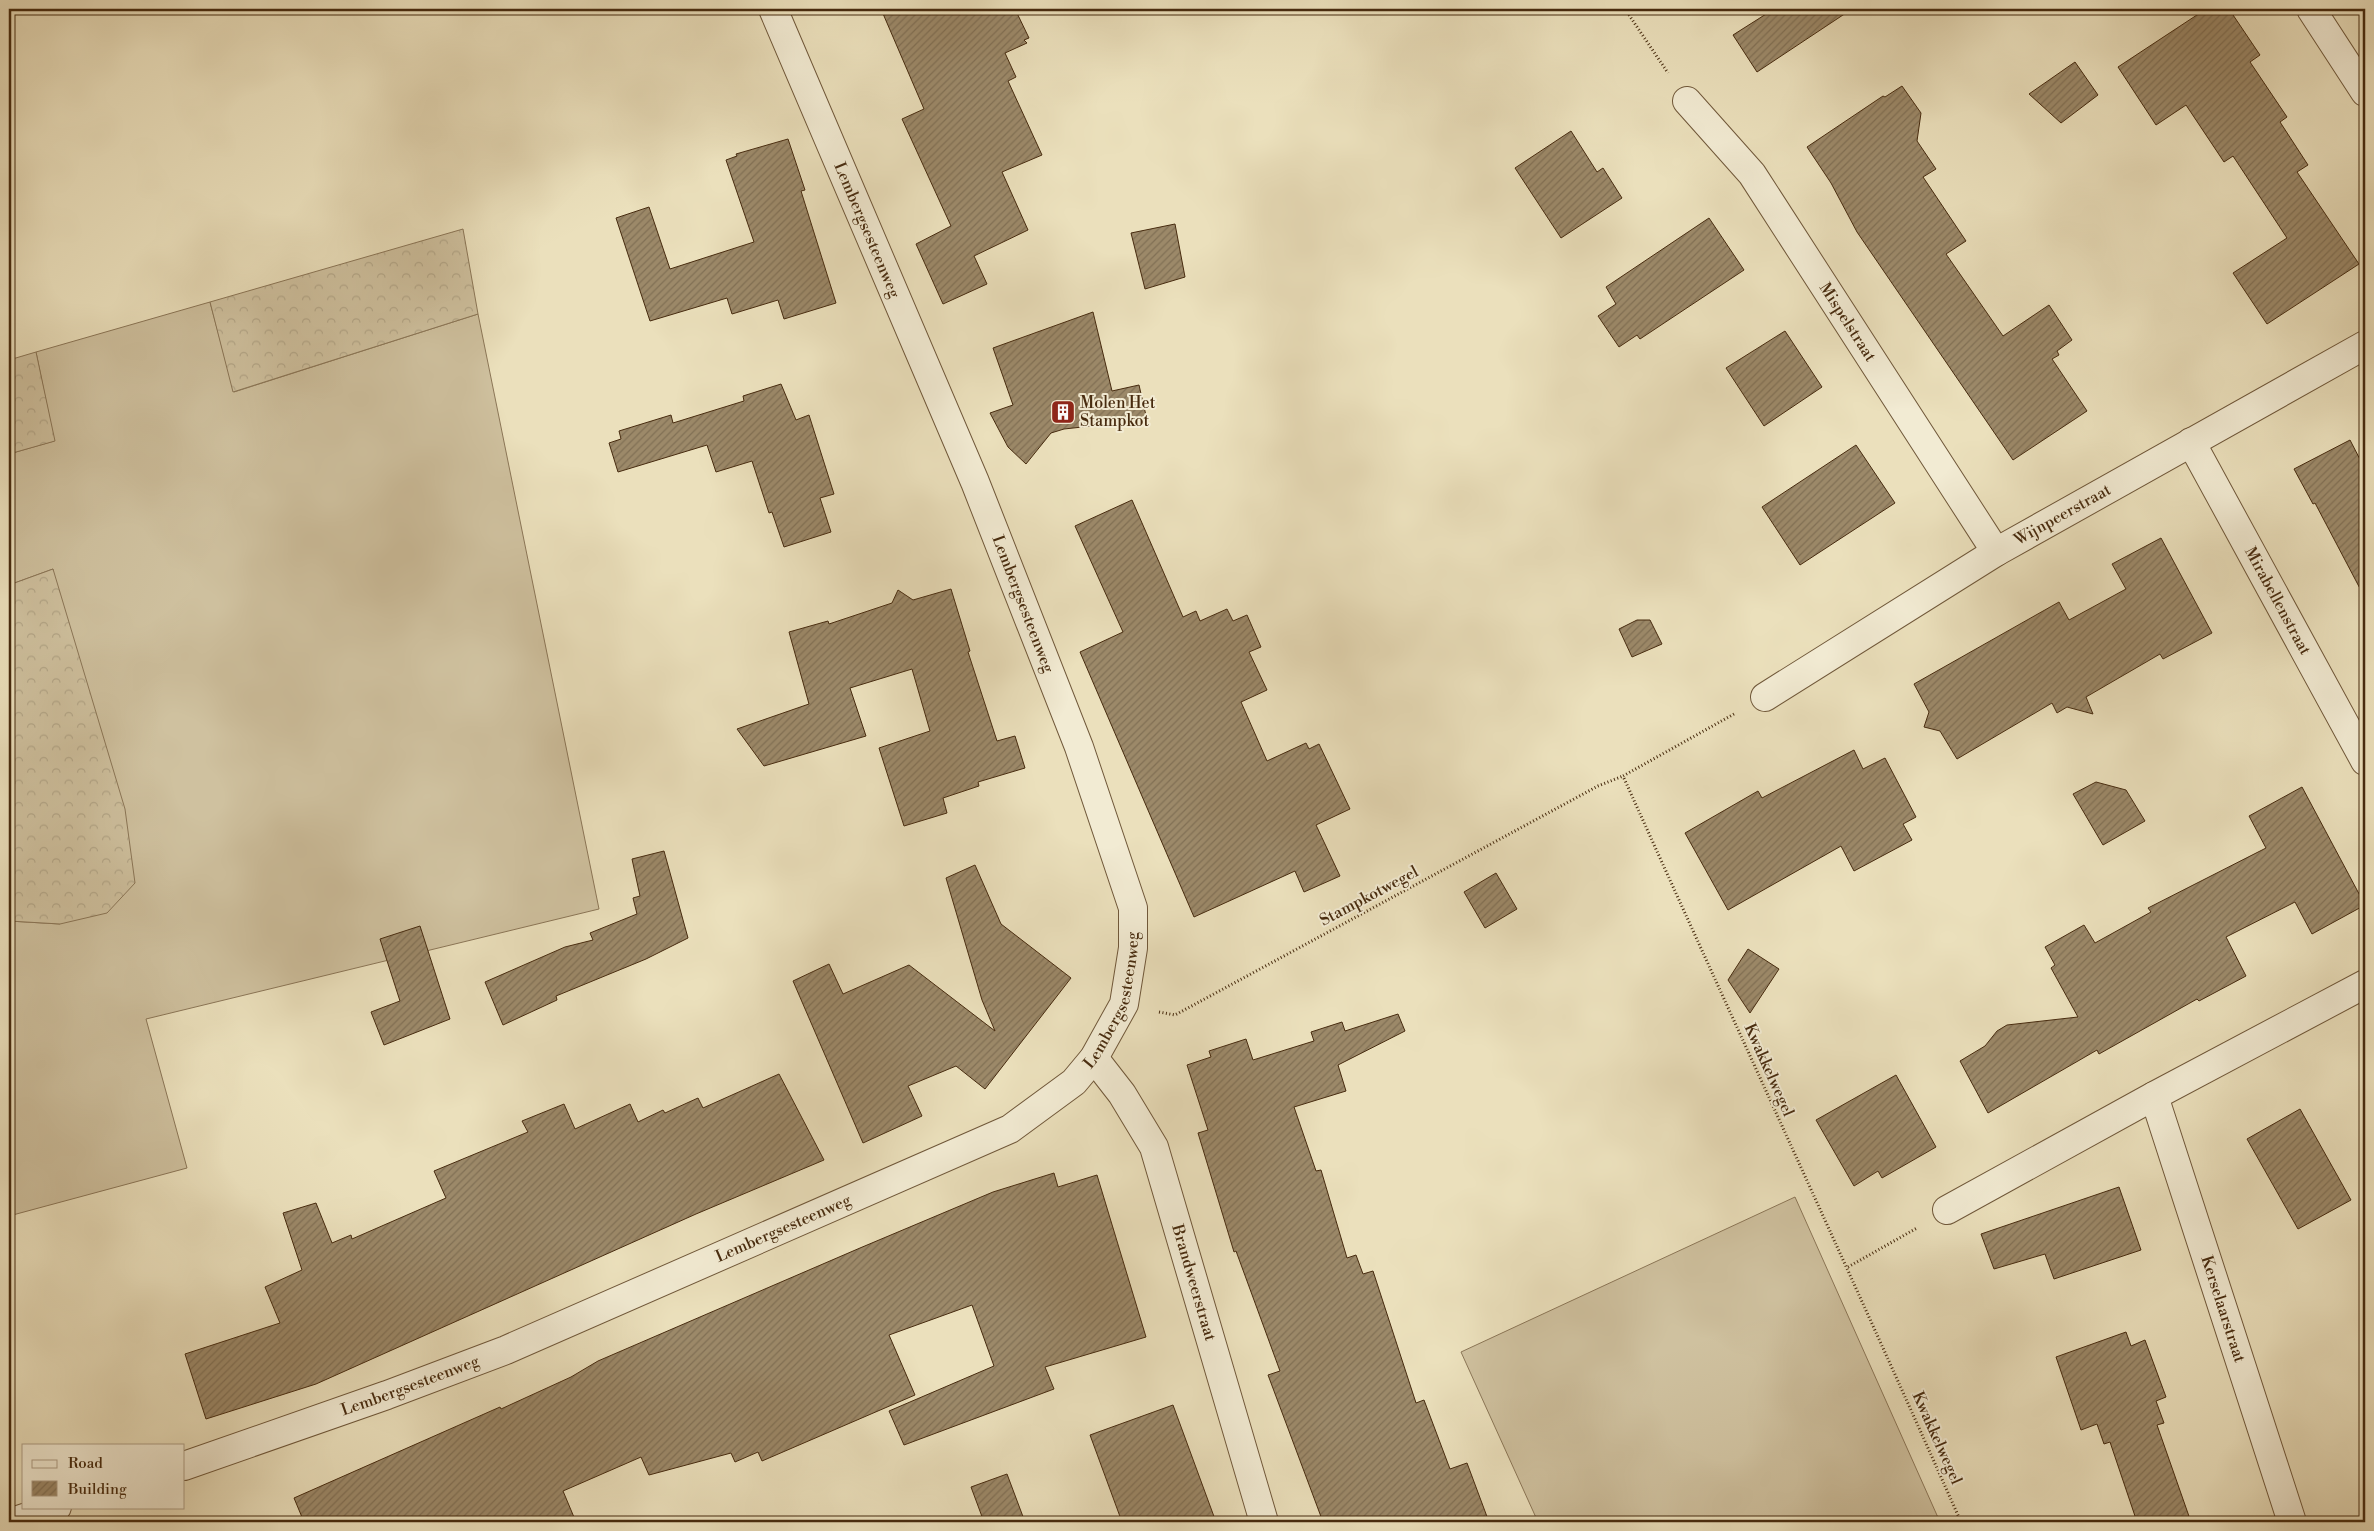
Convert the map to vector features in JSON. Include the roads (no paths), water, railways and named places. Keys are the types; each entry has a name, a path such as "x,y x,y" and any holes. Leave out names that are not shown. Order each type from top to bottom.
{"street":[{"name":"Lembergsesteenweg","path":"185,1466 387,1395 506,1350 1010,1129 1074,1082 1094,1058 1124,1004 1133,948 1133,908 1079,747 975,482 774,9"},
{"path":"2311,9 2365,92"},
{"name":"Mispelstraat","path":"1687,101 1752,174 1996,552"},
{"name":"Wijnpeerstraat","path":"1765,696 1996,552 2365,345"},
{"name":"Mirabellenstraat","path":"2191,442 2365,761"},
{"path":"1948,1210 2154,1096 2365,984"},
{"name":"Brandweerstraat","path":"1094,1058 1122,1094 1154,1147 1264,1522"},
{"name":"Kerselaarstraat","path":"2154,1096 2292,1522"},
{"path":"12,1522 54,1508"}],"place":[{"name":"Molen Het Stampkot","path":"1063,412"}]}
